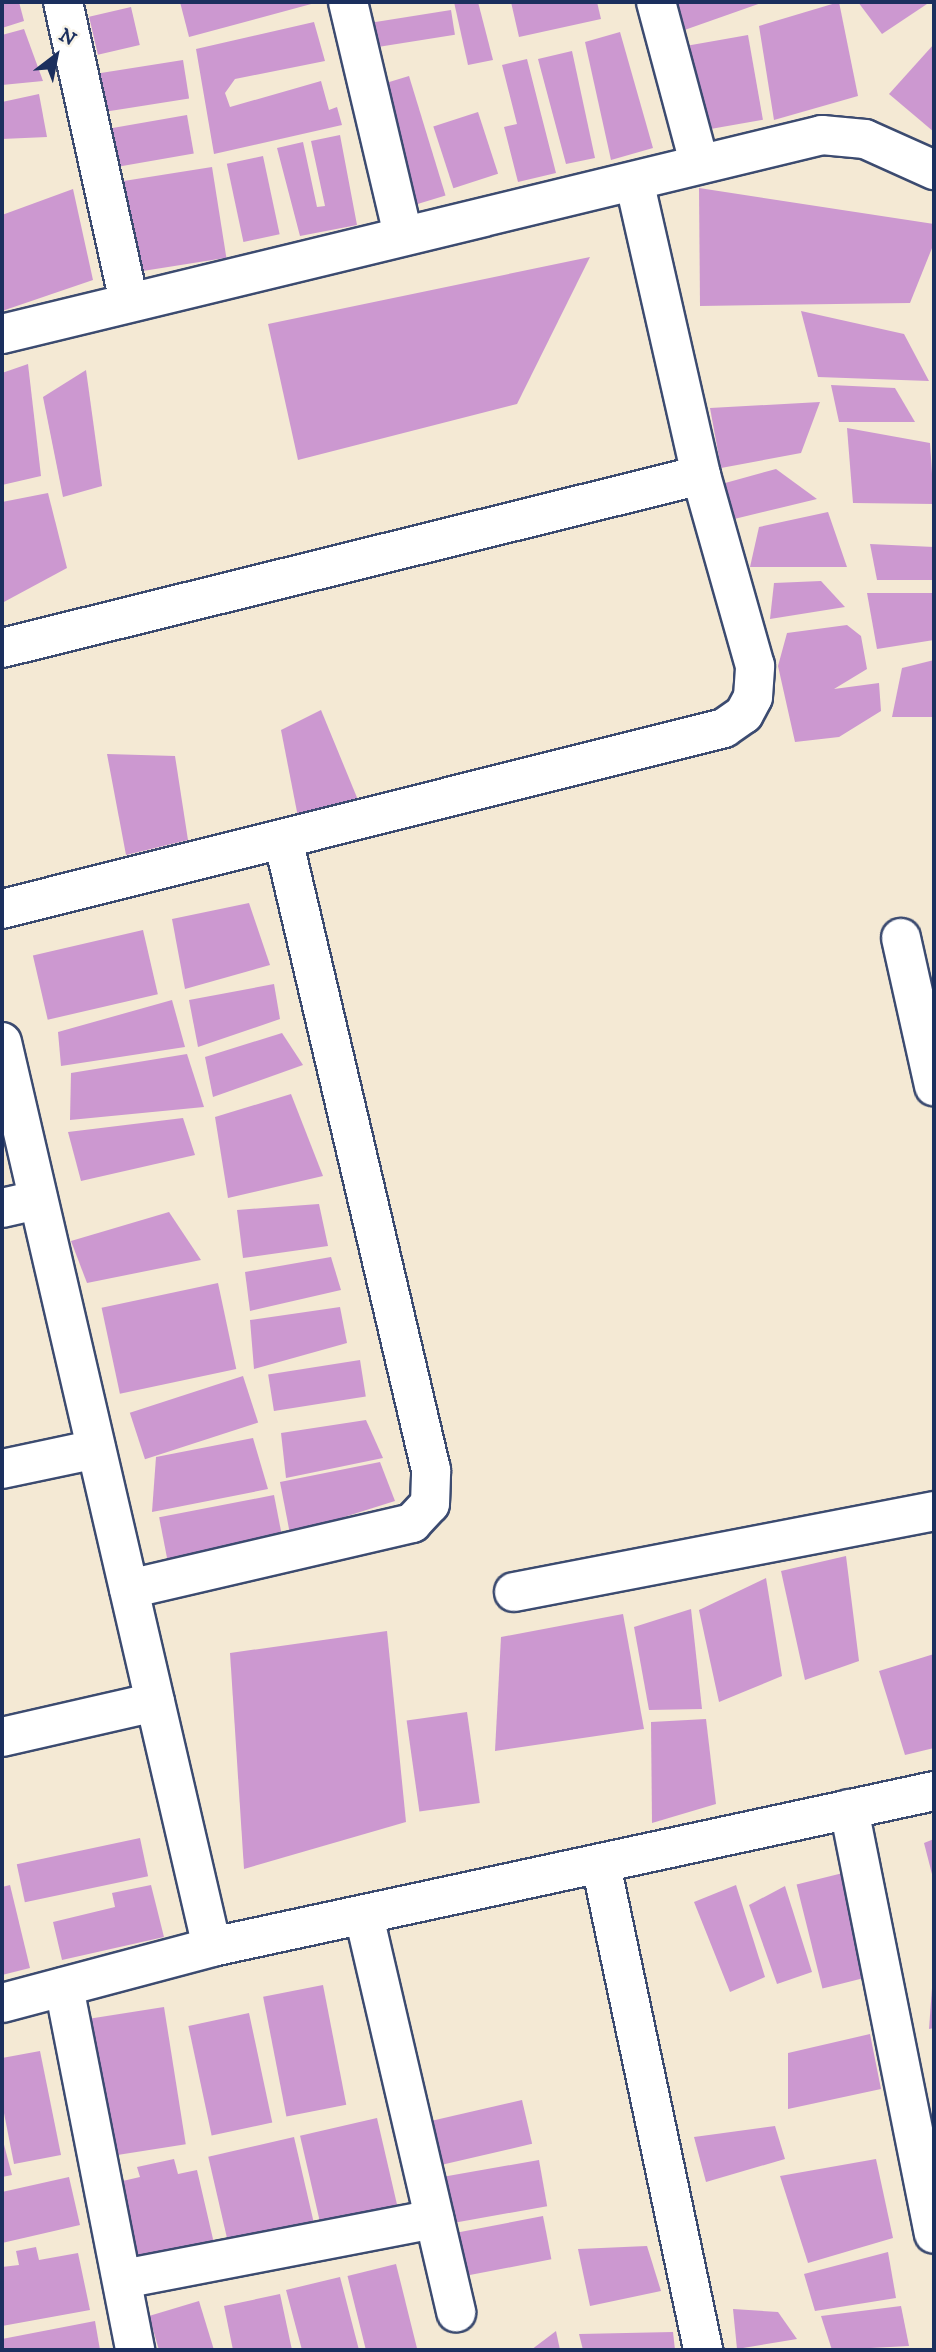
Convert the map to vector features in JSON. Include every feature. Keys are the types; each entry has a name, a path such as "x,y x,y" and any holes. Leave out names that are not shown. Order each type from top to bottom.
{"street":[{"path":"63,2 129,302"},
{"path":"348,2 403,235"},
{"path":"656,2 699,162"},
{"path":"2,334 403,235 635,184 699,162 822,135 865,139 934,170"},
{"path":"2,909 724,728 744,714 753,697 755,666 701,475 635,184"},
{"path":"2,648 701,475"},
{"path":"129,1589 412,1523 430,1504 431,1470 283,839"},
{"path":"901,938 934,1086"},
{"path":"2,1042 212,1947"},
{"path":"2,1208 38,1200"},
{"path":"2,1469 96,1449"},
{"path":"514,1592 934,1511"},
{"path":"2,1737 155,1702"},
{"path":"2,2003 212,1947 934,1791"},
{"path":"849,1809 934,2234"},
{"path":"601,1865 703,2350"},
{"path":"364,1916 456,2312"},
{"path":"64,1987 135,2350"},
{"path":"123,2279 434,2219"}],"building":[{"path":"2,2 19,2 24,21 2,28"},
{"path":"180,2 315,2 315,3 189,37"},
{"path":"454,2 478,2 493,60 468,65"},
{"path":"511,2 597,2 601,19 519,37"},
{"path":"671,2 764,2 676,33"},
{"path":"839,2 858,96 774,120 759,26"},
{"path":"858,2 930,2 882,34"},
{"path":"131,7 140,45 98,55 89,17"},
{"path":"451,10 455,35 378,47 374,22"},
{"path":"314,22 325,61 235,79 225,93 230,107 321,81 329,110 337,107 342,125 214,154 196,49"},
{"path":"24,29 43,81 2,85 2,35"},
{"path":"620,32 653,148 611,160 585,42"},
{"path":"748,35 763,120 705,130 690,45"},
{"path":"934,44 934,132 889,94"},
{"path":"572,51 595,158 566,164 538,59"},
{"path":"527,59 556,173 518,182 504,127 517,124 502,65"},
{"path":"183,60 189,99 102,112 96,74"},
{"path":"409,76 446,196 410,206 374,87"},
{"path":"39,94 47,137 2,139 2,102"},
{"path":"478,112 498,174 453,188 433,127"},
{"path":"187,115 194,153 118,167 111,128"},
{"path":"340,135 357,225 300,236 277,148 303,142 317,207 325,206 311,141"},
{"path":"263,156 280,234 243,242 227,164"},
{"path":"212,167 226,258 137,272 122,181"},
{"path":"699,188 934,224 934,243 910,303 700,306"},
{"path":"73,189 93,280 2,311 2,215"},
{"path":"590,257 517,404 298,460 268,324"},
{"path":"801,311 904,334 929,381 818,377"},
{"path":"28,364 41,476 2,485 2,373"},
{"path":"86,370 102,486 63,497 43,397"},
{"path":"831,385 895,388 915,422 839,422"},
{"path":"820,402 801,453 721,468 710,408"},
{"path":"847,428 930,443 934,504 853,503"},
{"path":"776,469 817,499 726,521 718,485"},
{"path":"48,493 67,568 2,603 2,502"},
{"path":"828,512 847,567 750,567 759,527"},
{"path":"870,544 934,547 934,580 877,580"},
{"path":"821,581 845,607 770,619 774,583"},
{"path":"867,593 934,593 934,640 877,649"},
{"path":"847,625 861,636 867,669 834,689 879,683 881,711 839,737 795,742 778,666 787,633"},
{"path":"934,660 934,717 892,717 902,668"},
{"path":"321,710 358,800 298,817 281,730"},
{"path":"107,754 175,756 188,840 126,855"},
{"path":"249,903 270,965 185,989 172,919"},
{"path":"143,930 158,994 48,1020 33,955"},
{"path":"274,984 280,1019 198,1047 189,1000"},
{"path":"172,1000 185,1047 61,1066 58,1032"},
{"path":"282,1033 303,1065 213,1097 205,1057"},
{"path":"187,1054 204,1107 70,1120 71,1073"},
{"path":"291,1094 323,1176 228,1198 215,1117"},
{"path":"183,1118 195,1155 81,1181 68,1132"},
{"path":"319,1204 328,1246 243,1258 237,1210"},
{"path":"169,1212 201,1260 87,1283 71,1241"},
{"path":"331,1257 341,1290 250,1311 245,1272"},
{"path":"218,1283 236,1369 120,1394 102,1308"},
{"path":"340,1307 347,1343 254,1369 250,1320"},
{"path":"360,1360 366,1397 274,1411 268,1375"},
{"path":"243,1376 258,1423 145,1459 130,1413"},
{"path":"366,1420 383,1458 286,1478 281,1433"},
{"path":"253,1438 268,1489 152,1512 156,1457"},
{"path":"380,1462 395,1501 290,1534 280,1482"},
{"path":"274,1495 283,1542 168,1564 159,1517"},
{"path":"846,1556 859,1661 805,1680 781,1571"},
{"path":"766,1578 782,1676 719,1702 699,1610"},
{"path":"691,1609 702,1709 649,1710 634,1627"},
{"path":"623,1614 644,1729 495,1751 501,1637"},
{"path":"387,1631 406,1822 244,1869 230,1653"},
{"path":"934,1654 934,1748 905,1755 879,1671"},
{"path":"467,1712 480,1803 419,1812 407,1720"},
{"path":"706,1719 716,1804 652,1823 651,1722"},
{"path":"140,1838 148,1876 25,1902 17,1864"},
{"path":"934,1839 934,1878 933,1878 924,1843"},
{"path":"847,1872 873,1976 822,1988 797,1885"},
{"path":"10,1885 30,1968 2,1975 2,1887"},
{"path":"151,1885 164,1937 62,1960 53,1922 115,1907 112,1893"},
{"path":"736,1885 765,1977 730,1992 694,1902"},
{"path":"785,1886 812,1972 777,1984 749,1905"},
{"path":"323,1985 346,2105 286,2116 263,1997"},
{"path":"932,1988 934,2028 929,2029"},
{"path":"164,2007 186,2144 113,2156 91,2019"},
{"path":"249,2013 272,2123 212,2135 188,2026"},
{"path":"870,2034 881,2089 788,2109 788,2053"},
{"path":"40,2051 61,2155 14,2164 2,2103 2,2058"},
{"path":"522,2100 532,2144 427,2168 417,2124"},
{"path":"377,2118 398,2210 321,2227 300,2136"},
{"path":"775,2126 785,2159 706,2182 694,2137"},
{"path":"2,2137 12,2175 2,2177"},
{"path":"294,2137 315,2228 229,2247 208,2157"},
{"path":"174,2159 178,2174 197,2170 216,2252 141,2267 114,2183 140,2177 137,2167"},
{"path":"876,2159 893,2238 808,2263 780,2176"},
{"path":"539,2160 547,2206 452,2223 443,2177"},
{"path":"69,2177 80,2225 2,2243 2,2192"},
{"path":"543,2216 551,2259 462,2277 454,2233"},
{"path":"647,2246 661,2291 590,2306 578,2249"},
{"path":"36,2247 39,2260 78,2253 90,2310 2,2326 2,2267 19,2265 16,2251"},
{"path":"888,2252 896,2298 815,2311 804,2274"},
{"path":"396,2264 417,2348 366,2350 347,2276"},
{"path":"340,2277 359,2350 302,2350 286,2290"},
{"path":"280,2294 292,2350 233,2350 224,2306"},
{"path":"199,2301 214,2350 159,2350 149,2316"},
{"path":"901,2306 909,2346 832,2350 821,2316"},
{"path":"733,2309 778,2312 797,2339 737,2349"},
{"path":"95,2321 100,2350 3,2350 2,2339"},
{"path":"556,2331 560,2350 531,2350"},
{"path":"673,2332 675,2350 583,2350 579,2334"}]}
